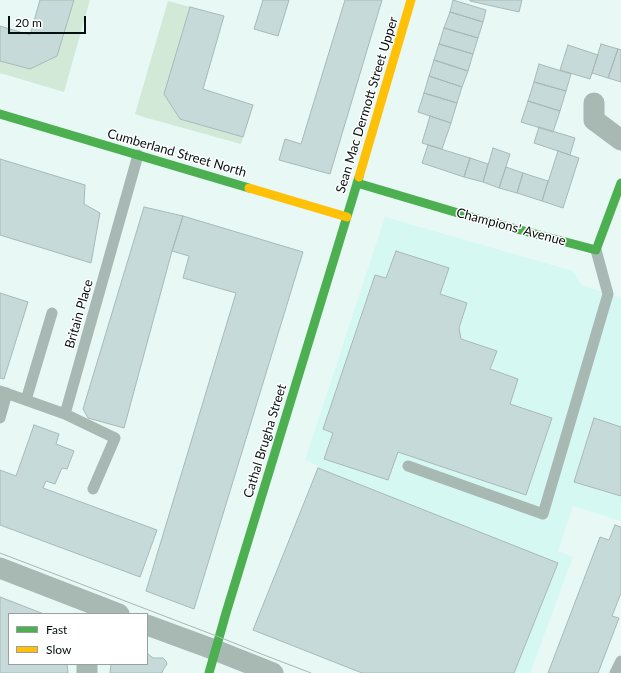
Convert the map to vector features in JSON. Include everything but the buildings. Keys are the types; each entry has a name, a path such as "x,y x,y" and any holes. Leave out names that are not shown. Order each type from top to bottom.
{"street":[{"name":"Sean Mac Dermott Street Upper","path":"347,217 411,0"},
{"path":"594,103 594,120 621,140"},
{"name":"Cumberland Street North","path":"0,114 347,217"},
{"name":"Champions' Avenue","path":"357,183 476,218 596,250"},
{"path":"596,250 621,183"},
{"name":"Cathal Brugha Street","path":"209,673 347,217"},
{"path":"0,568 93,610 112,613"},
{"path":"148,625 273,673"}],"lane":[{"name":"Britain Place","path":"65,414 138,155"},
{"path":"408,466 543,514 608,294 596,250"},
{"path":"26,400 52,313"},
{"path":"0,418 4,392 65,414 115,438 94,489"},
{"path":"615,673 621,661"}],"shaded area":[{"path":"385,217 573,271 581,285 621,298 621,521 573,506 558,551 573,557 530,673 368,673 261,623 319,466 305,460"}],"green space":[{"path":"74,0 90,0 64,92 0,73 0,61 30,69 57,56"},
{"path":"168,1 190,7 164,94 180,119 243,137 241,144 135,114"}],"tram line":[{"path":"0,553 311,673"}],"traffic: fast":[{"path":"0,114 249,188"},
{"path":"209,673 359,177"},
{"path":"357,183 475,218 596,250 621,183"}],"traffic: slow":[{"path":"359,177 411,0"},
{"path":"249,188 347,217"}]}
